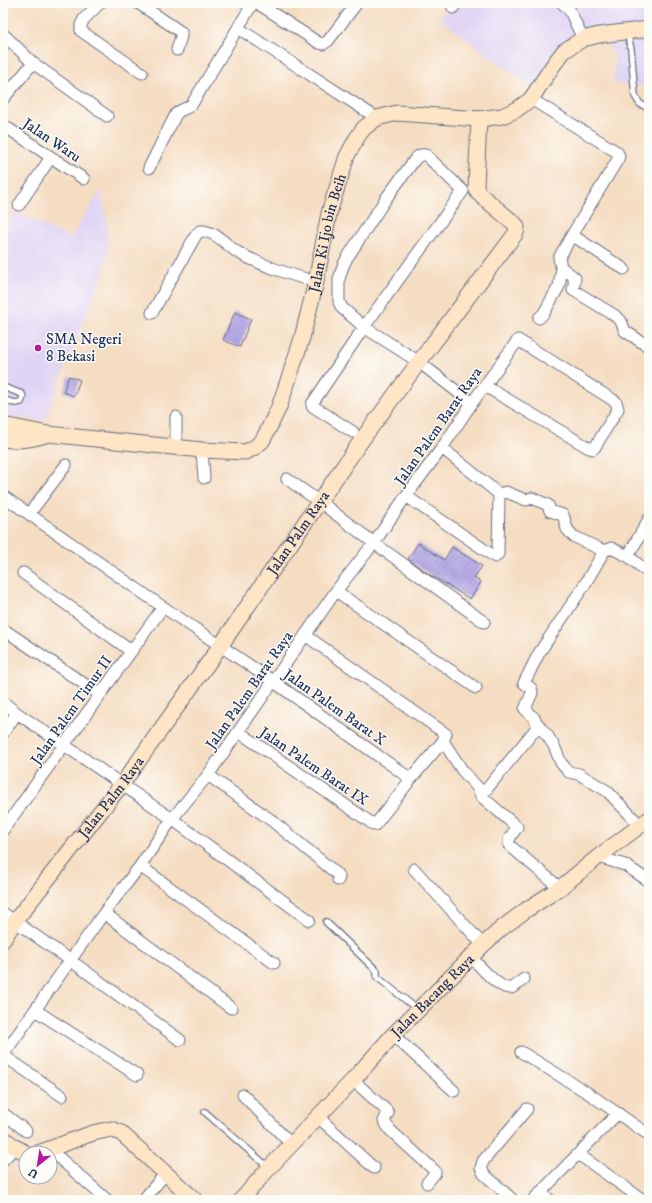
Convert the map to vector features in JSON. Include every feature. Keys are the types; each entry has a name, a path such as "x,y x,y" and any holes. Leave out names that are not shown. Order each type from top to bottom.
{"street":[{"path":"100,3 84,19 81,25 82,31 142,73"},
{"path":"138,3 180,32 181,36 177,50"},
{"path":"149,168 176,114 180,110 189,107 192,104 253,3"},
{"path":"257,3 323,44 328,41 357,3"},
{"path":"562,3 569,9 583,39"},
{"path":"238,28 377,118"},
{"name":"Jalan Ki Ijo bin Beih","path":"3,425 48,434 202,450 246,452 255,447 262,441 268,430 288,382 302,338 316,282 329,213 347,156 364,128 377,118 397,113 479,120 502,116 516,110 531,99 564,51 583,39 599,35 649,29"},
{"path":"3,34 33,63 106,116"},
{"path":"3,99 33,63"},
{"path":"531,99 617,152 619,156 559,258 562,268 559,286 544,313 539,318"},
{"name":"Jalan Palm Raya","path":"3,940 9,917 122,784 221,645 361,441 516,233 517,227 515,224 478,193 476,187 479,120"},
{"name":"Jalan Waru","path":"3,125 84,179"},
{"path":"353,432 314,407 312,404 364,327 463,191 426,155 423,154 416,158 391,192 347,258 339,279 338,302 342,308 364,327 419,362 472,403"},
{"path":"19,205 51,158"},
{"path":"152,313 196,235 200,231 205,230 216,236 236,251 259,263 282,272 316,282"},
{"path":"572,235 624,269"},
{"path":"562,268 574,276 575,280 573,290 575,292 614,315 621,321 625,331 649,347"},
{"name":"Jalan Palem Barat Raya","path":"3,1055 104,913 140,866 172,819 208,775 239,732 336,591 374,542 442,448 472,403 518,340 616,402 618,406 617,412 593,449 485,386"},
{"path":"176,417 176,447"},
{"name":"Jalan Ki Ijo bin Beih","path":"3,439 34,439 48,434"},
{"path":"442,448 499,494"},
{"path":"202,450 204,478"},
{"path":"29,514 66,465"},
{"path":"287,479 484,622"},
{"path":"499,494 506,492 526,500 532,498 548,505 550,510 563,515 566,529 573,536 604,551"},
{"path":"406,496 495,557 498,554 499,494"},
{"name":"Jalan Palem Barat X","path":"3,496 163,607 221,645 411,779"},
{"path":"628,556 649,519"},
{"path":"645,823 608,791 579,774 569,772 567,770 547,735 525,709 532,693 531,688 524,683 539,653 585,584 604,551 611,548 628,556 645,570 649,571"},
{"path":"23,573 131,650"},
{"path":"336,591 476,688"},
{"name":"Jalan Palem Timur II","path":"3,830 99,694 163,607"},
{"path":"3,630 99,694"},
{"path":"305,635 446,734 443,741 411,779"},
{"path":"3,702 172,819 309,920"},
{"path":"3,733 17,713"},
{"path":"482,796 539,725"},
{"name":"Jalan Palem Barat IX","path":"239,732 376,825 411,779"},
{"path":"443,741 462,770 478,788 482,796 518,827 509,839 509,845 560,888"},
{"path":"208,775 271,820 336,873 339,878 338,880"},
{"name":"Jalan Bacang Raya","path":"241,1200 317,1116 353,1080 393,1034 483,945 502,928 560,888 598,857 645,823"},
{"path":"598,857 625,865 649,881"},
{"path":"140,866 274,963"},
{"path":"414,869 483,945"},
{"path":"104,913 231,1008"},
{"path":"9,917 180,1040"},
{"path":"471,957 496,981 507,988 512,988 524,980"},
{"path":"36,1010 137,1075"},
{"path":"393,1034 454,1091"},
{"path":"521,1052 588,1093 649,1135"},
{"path":"3,1055 62,1096"},
{"path":"353,1080 388,1112 384,1121 390,1130 435,1171 427,1183"},
{"path":"243,1095 291,1144"},
{"path":"512,1200 484,1174 481,1168 483,1161 527,1109"},
{"path":"3,1113 26,1131"},
{"path":"550,1200 537,1196 618,1113"},
{"path":"317,1116 374,1168"},
{"path":"58,1146 93,1133 111,1129 121,1133 195,1200"},
{"path":"3,1138 18,1149"},
{"path":"3,1160 18,1151"},
{"path":"578,1154 642,1200"},
{"path":"58,1162 107,1200"},
{"path":"143,1200 166,1173"}],"lane":[{"path":"627,32 631,49 635,96 640,104 649,108"},
{"path":"3,387 22,394 23,397 20,402 15,404 3,400"},
{"path":"326,922 377,971 376,977 417,1010"},
{"path":"205,1112 269,1168"}],"shaded area":[{"path":"452,3 649,3 649,87 613,83 615,55 602,38 564,51 537,91 439,19"},
{"name":"SMA Negeri 8 Bekasi","path":"100,191 107,219 108,256 100,281 44,421 3,415 3,230 15,212 71,238"}],"building":[{"path":"235,312 251,319 240,347 223,340"},
{"path":"69,376 80,380 74,396 63,392"},
{"path":"418,543 444,560 452,547 482,566 474,578 481,582 470,599 432,576 408,559"}],"place":[{"name":"SMA Negeri 8 Bekasi","path":"38,348"}]}
